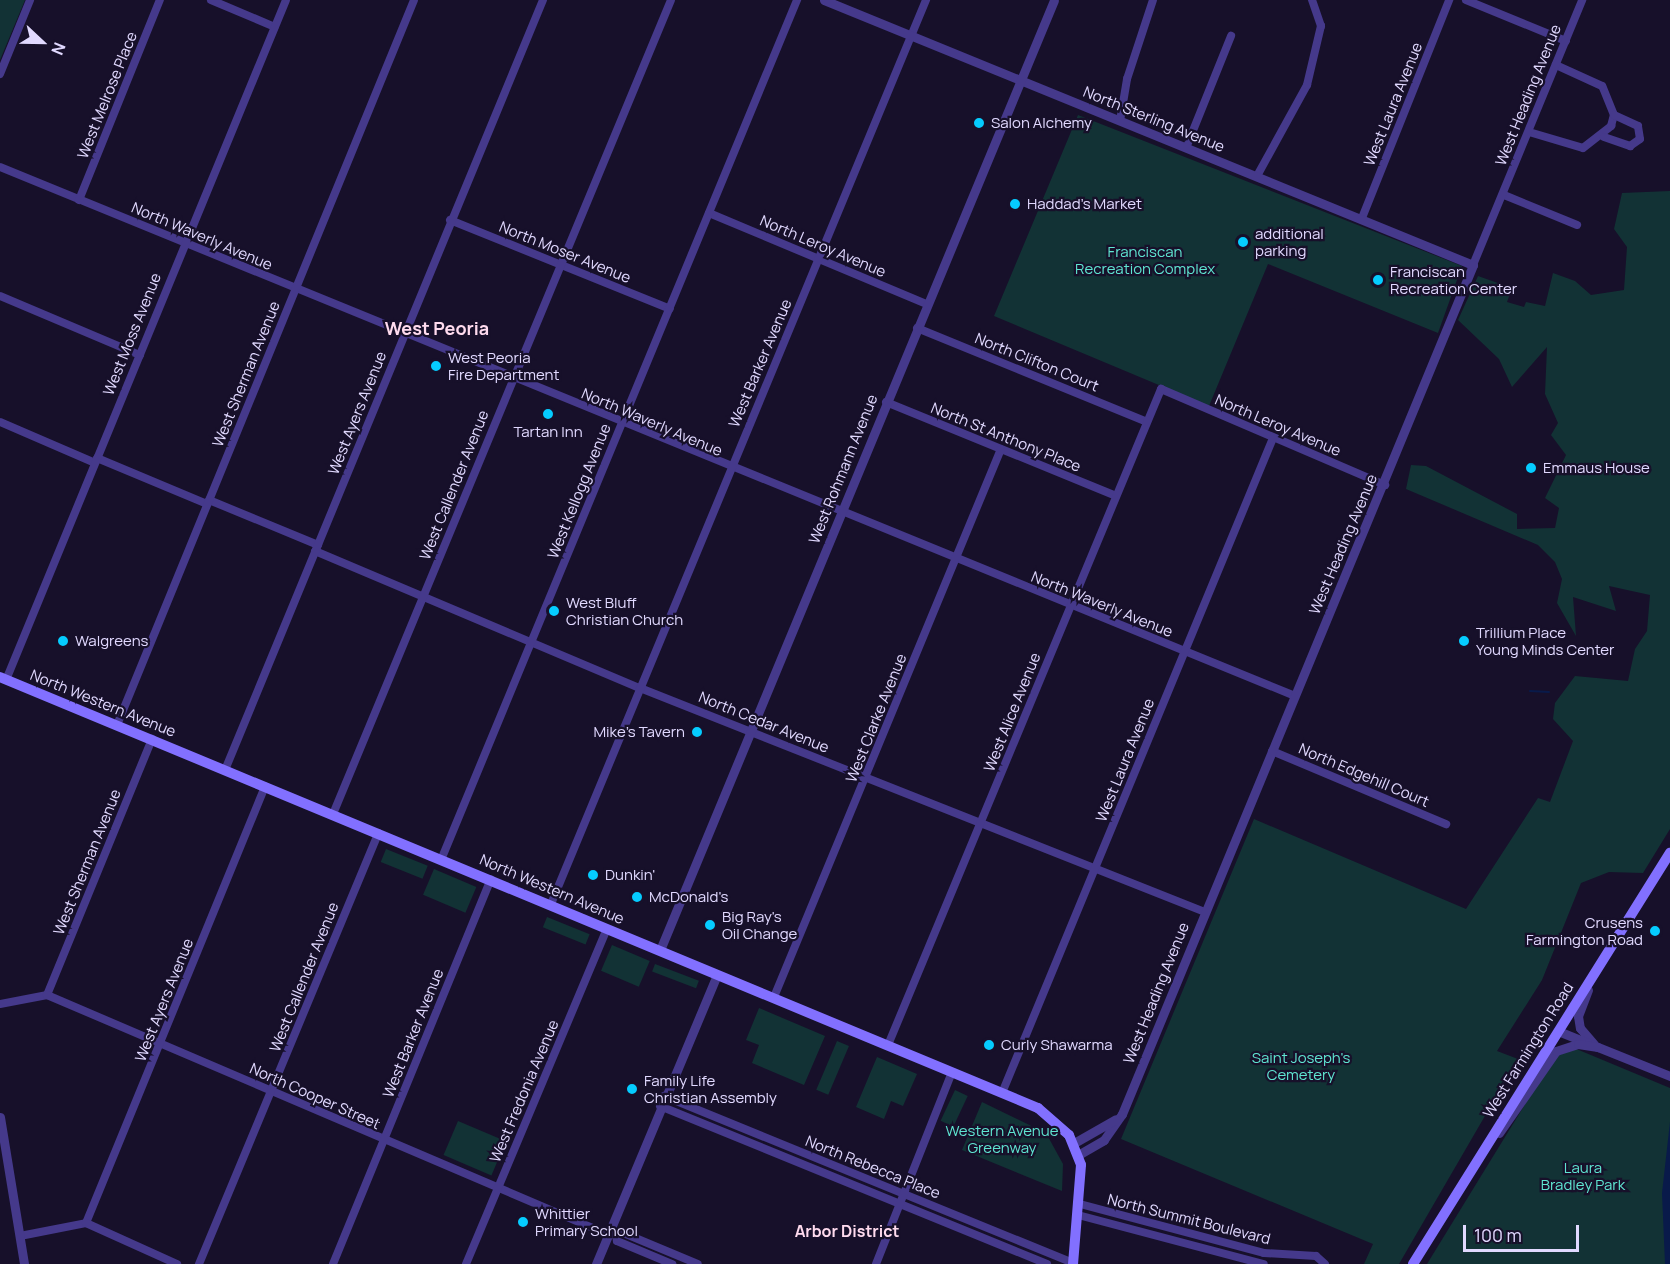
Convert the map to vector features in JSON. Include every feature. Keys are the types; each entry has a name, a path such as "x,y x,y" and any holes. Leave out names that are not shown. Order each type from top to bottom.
{"main road":[{"name":"North Western Avenue","path":"3,679 1002,1092 1048,1114 1076,1149"},
{"name":"West Farmington Road","path":"1413,1264 1670,853"},
{"path":"1073,1263 1079,1210 1076,1149"}],"street":[{"path":"0,74 30,0"},
{"name":"West Melrose Place","path":"79,200 160,0"},
{"path":"211,0 275,27"},
{"name":"West Moss Avenue","path":"3,679 96,461 286,0"},
{"name":"West Sherman Avenue","path":"117,725 414,0"},
{"name":"West Ayers Avenue","path":"225,770 450,220 543,0"},
{"name":"West Callender Avenue","path":"333,814 512,378 671,0"},
{"name":"West Kellogg Avenue","path":"441,860 797,0"},
{"name":"North Sterling Avenue","path":"824,0 1473,265"},
{"name":"West Barker Avenue","path":"551,904 926,0"},
{"name":"West Rohmann Avenue","path":"660,950 1054,0"},
{"path":"1120,122 1127,79 1153,0"},
{"path":"1257,176 1312,66 1321,26 1312,0"},
{"name":"West Laura Avenue","path":"1362,218 1449,0"},
{"path":"1466,0 1566,41"},
{"name":"West Heading Avenue","path":"1076,1149 1108,1137 1128,1099 1294,696 1385,485 1582,0"},
{"path":"1186,148 1231,36"},
{"path":"1529,132 1570,148 1604,137 1630,146 1640,140 1638,126 1614,115 1602,86 1556,65"},
{"path":"1604,137 1614,115"},
{"name":"North Waverly Avenue","path":"0,168 840,515 1071,605 1294,696"},
{"path":"1504,195 1577,225"},
{"name":"North Leroy Avenue","path":"709,213 927,304"},
{"name":"North Moser Avenue","path":"450,220 670,309"},
{"path":"0,296 140,355"},
{"name":"North Clifton Court","path":"917,328 1147,422"},
{"name":"North Leroy Avenue","path":"1161,389 1385,485"},
{"name":"West Alice Avenue","path":"888,1045 1161,389"},
{"name":"North St Anthony Place","path":"886,402 1116,496"},
{"name":"North Cedar Avenue","path":"0,422 96,461 208,502 422,597 640,688 751,730 1094,870 1205,912"},
{"name":"West Laura Avenue","path":"1002,1092 1273,438"},
{"name":"West Clarke Avenue","path":"774,997 1001,449"},
{"name":"West Sherman Avenue","path":"48,995 152,740"},
{"name":"North Edgehill Court","path":"1272,751 1446,824"},
{"name":"West Ayers Avenue","path":"86,1223 266,786"},
{"name":"West Callender Avenue","path":"199,1264 378,833"},
{"name":"West Barker Avenue","path":"333,1264 491,879"},
{"name":"West Fredonia Avenue","path":"466,1264 607,929"},
{"path":"1598,968 1578,1016 1580,1028 1598,1047"},
{"path":"596,1264 613,1235 664,1096 717,975"},
{"path":"0,1004 48,995"},
{"name":"North Cooper Street","path":"48,995 384,1140 613,1235 617,1241 672,1264"},
{"path":"1558,1031 1669,1076"},
{"path":"1481,1155 1556,1051 1578,1044 1598,1047"},
{"path":"876,1264 952,1072"},
{"name":"North Rebecca Place","path":"664,1096 1073,1263"},
{"name":"North Rebecca Place","path":"660,1106 1047,1264"},
{"path":"0,1117 24,1264"},
{"name":"North Summit Boulevard","path":"1079,1210 1264,1264"},
{"name":"North Summit Boulevard","path":"1079,1210 1264,1253 1316,1256 1325,1264"},
{"path":"20,1236 86,1223 177,1264"},
{"name":"North Cooper Street","path":"613,1235 621,1232 698,1264"}],"green space":[{"path":"0,0 25,0 0,60"},
{"name":"Franciscan Recreation Complex","path":"1078,115 1462,266 1438,333 1268,264 1209,406 994,316"},
{"name":"Saint Joseph's Cemetery","path":"1670,191 1670,829 1643,873 1609,872 1581,883 1542,980 1497,1051 1518,1059 1399,1264 1364,1264 1373,1244 1121,1139 1254,819 1466,909 1538,798 1550,802 1573,741 1553,719 1555,703 1575,676 1628,681 1635,649 1647,631 1650,595 1609,586 1616,611 1573,597 1576,636 1557,603 1562,579 1555,562 1538,545 1406,489 1411,465 1426,466 1517,514 1517,529 1555,528 1559,508 1545,498 1566,455 1551,435 1558,423 1545,394 1547,347 1512,387 1499,359 1458,320 1478,276 1512,288 1507,302 1524,307 1526,302 1545,306 1553,273 1575,281 1591,295 1624,290 1627,247 1614,229 1622,193"},
{"path":"386,849 428,866 422,879 381,862"},
{"path":"434,869 476,887 465,913 423,895"},
{"path":"547,917 590,934 586,944 543,927"},
{"path":"612,945 650,961 639,987 601,971"},
{"path":"655,964 699,981 696,988 652,971"},
{"path":"759,1008 825,1036 804,1085 752,1063 759,1045 746,1040"},
{"path":"837,1041 849,1046 828,1095 816,1090"},
{"name":"Laura Bradley Park","path":"1574,1048 1670,1088 1670,1264 1427,1264 1556,1054"},
{"name":"Western Avenue Greenway","path":"877,1057 917,1074 903,1106 891,1101 884,1119 856,1107"},
{"name":"Western Avenue Greenway","path":"955,1090 968,1096 953,1127 941,1121"},
{"name":"Western Avenue Greenway","path":"982,1102 1046,1133 1063,1164 1062,1191 962,1150"},
{"path":"458,1121 506,1141 491,1175 444,1155"}],"water":[{"path":"1670,1122 1670,1264 1665,1264 1662,1193"}],"waterway":[{"path":"1530,691 1549,692"}],"place":[{"name":"Salon Alchemy","path":"979,123"},
{"name":"Haddad's Market","path":"1015,204"},
{"name":"additional parking","path":"1243,242"},
{"name":"Franciscan Recreation Center","path":"1378,280"},
{"name":"West Peoria Fire Department","path":"436,366"},
{"name":"Tartan Inn","path":"548,414"},
{"name":"Emmaus House","path":"1531,468"},
{"name":"West Bluff Christian Church","path":"554,611"},
{"name":"Walgreens","path":"63,641"},
{"name":"Trillium Place Young Minds Center","path":"1464,641"},
{"name":"Mike's Tavern","path":"697,732"},
{"name":"Dunkin'","path":"593,875"},
{"name":"McDonald's","path":"637,897"},
{"name":"Big Ray's Oil Change","path":"710,925"},
{"name":"Crusens Farmington Road","path":"1655,931"},
{"name":"Curly Shawarma","path":"989,1045"},
{"name":"Family Life Christian Assembly","path":"632,1089"},
{"name":"Whittier Primary School","path":"523,1222"}],"district":[{"name":"West Peoria","path":"437,328"},
{"name":"Arbor District","path":"847,1231"}]}
